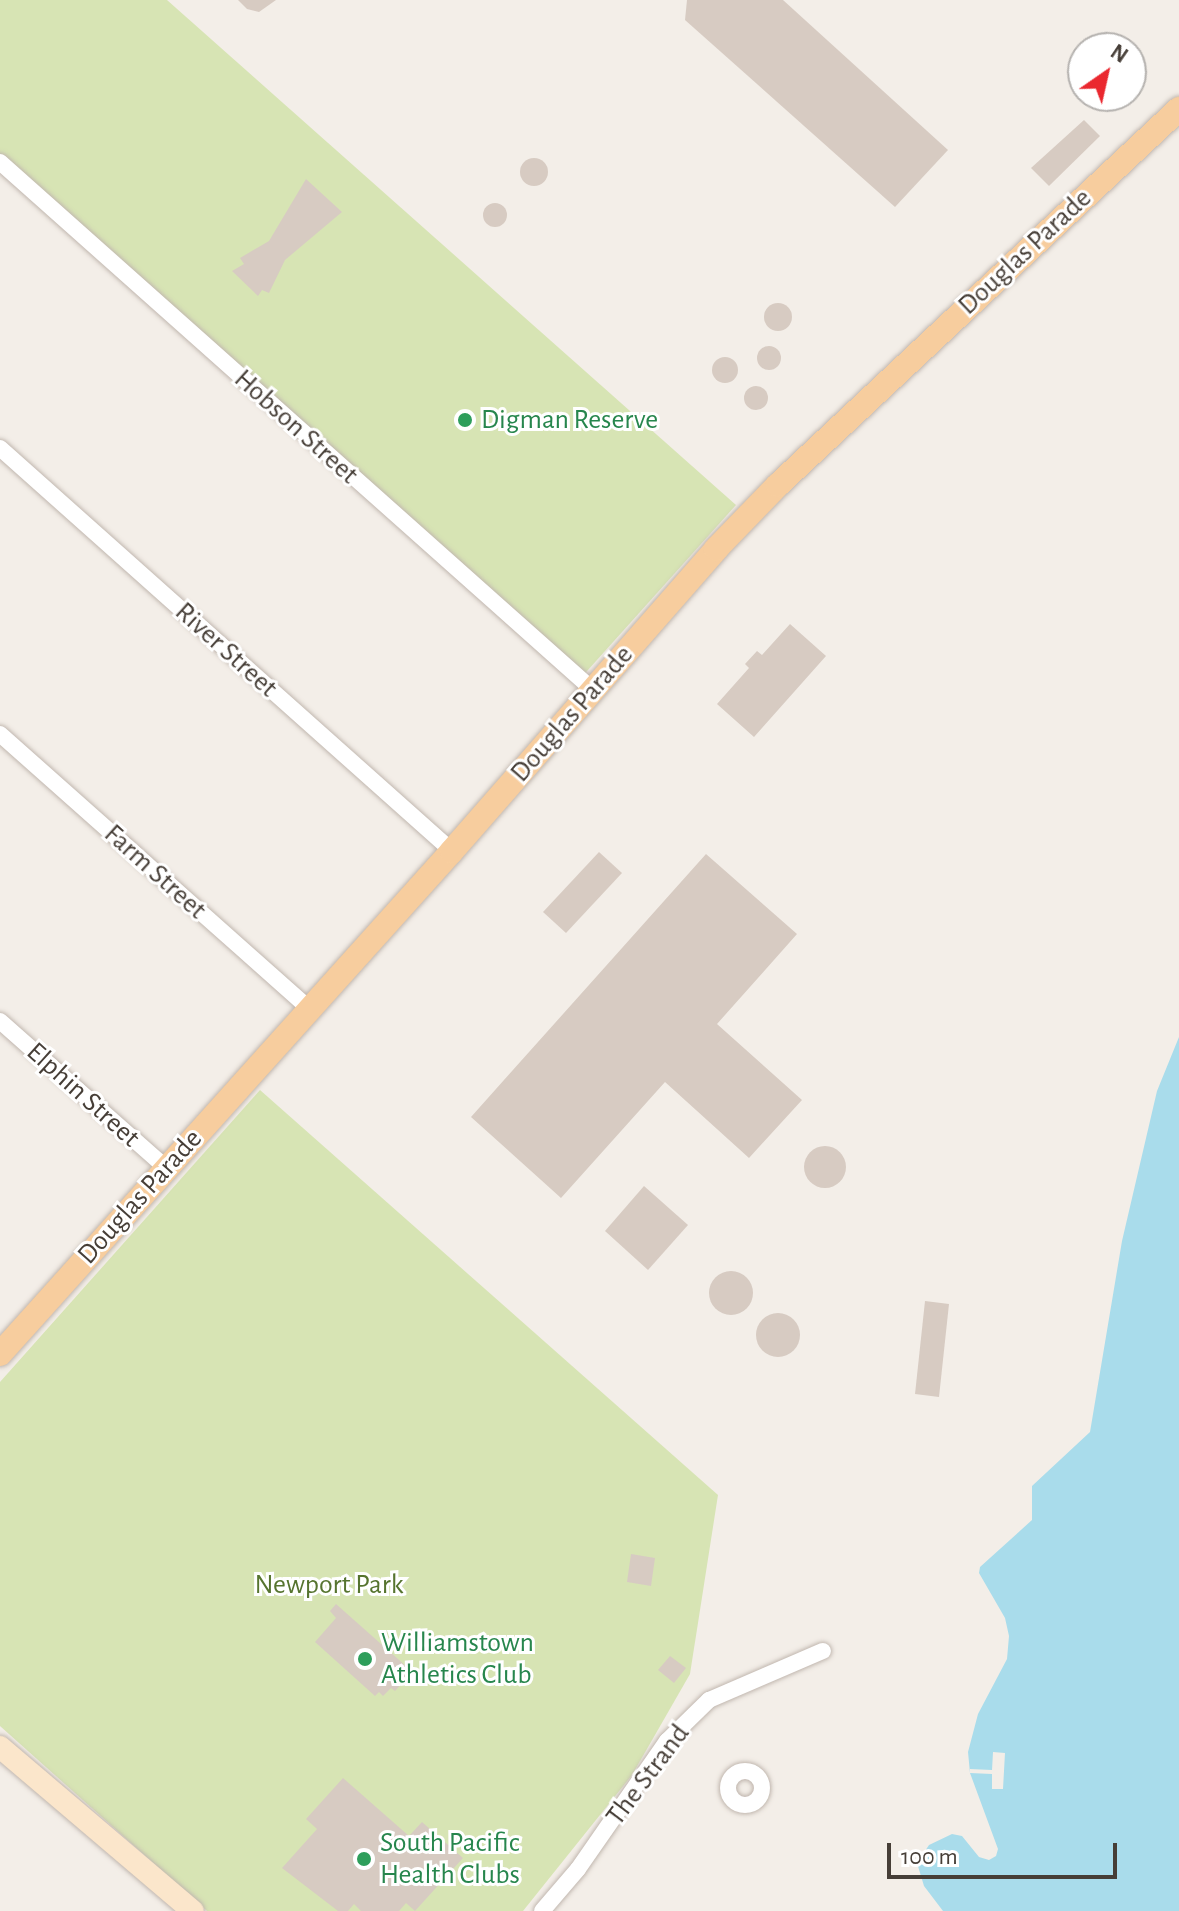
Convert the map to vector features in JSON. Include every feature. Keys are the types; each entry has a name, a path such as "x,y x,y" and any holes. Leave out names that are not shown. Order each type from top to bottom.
{"main road":[{"name":"Douglas Parade","path":"1,1351 311,1010 698,569 778,485 1179,109"}],"street":[{"name":"Hobson Street","path":"0,162 593,690"},
{"name":"River Street","path":"0,448 452,851"},
{"name":"Farm Street","path":"0,734 311,1010"},
{"name":"Elphin Street","path":"0,1021 166,1168"},
{"name":"The Strand","path":"542,1911 578,1869 667,1741 709,1700 823,1651"},
{"path":"0,1747 193,1911"},
{"path":"108,1841 174,1911"}],"green space":[{"name":"Digman Reserve","path":"0,0 167,0 736,505 579,680 0,163"},
{"name":"Newport Park","path":"260,1090 718,1495 690,1674 632,1775 523,1911 207,1911 0,1726 0,1382"}],"water":[{"path":"1179,1037 1179,1911 943,1911 924,1886 917,1863 929,1845 952,1834 962,1836 979,1857 989,1860 996,1856 998,1849 970,1773 968,1752 978,1714 1007,1659 1009,1636 1005,1618 979,1573 980,1567 1032,1520 1032,1486 1090,1432 1122,1241 1157,1091"}],"pier":[{"path":"993,1752 1005,1753 1003,1789 992,1789 992,1774 970,1773 970,1769 992,1770"}],"building":[{"path":"238,0 276,0 259,12 247,9"},
{"path":"687,0 783,0 948,150 895,207 685,20"},
{"path":"1084,120 1100,136 1049,186 1031,168"},
{"path":"534,158 544,162 548,172 544,182 534,186 524,182 520,172 524,162"},
{"path":"306,179 342,212 285,260 269,293 262,290 258,296 232,271 244,264 240,258 269,241"},
{"path":"495,203 504,206 507,215 504,224 495,227 486,224 483,215 486,206"},
{"path":"778,303 788,307 792,317 788,327 778,331 768,327 764,317 768,307"},
{"path":"769,346 778,349 781,358 778,367 769,370 760,367 757,358 760,349"},
{"path":"725,357 734,361 738,370 734,379 725,383 716,379 712,370 716,361"},
{"path":"756,386 764,390 768,398 764,406 756,410 748,406 744,398 748,390"},
{"path":"790,624 826,656 754,737 717,704 749,668 745,664 757,651 762,655"},
{"path":"599,852 622,873 566,933 543,912"},
{"path":"706,854 797,934 717,1024 802,1100 749,1158 665,1082 561,1198 471,1117"},
{"path":"825,1146 840,1152 846,1167 840,1182 825,1188 810,1182 804,1167 810,1152"},
{"path":"644,1186 688,1225 648,1270 605,1231"},
{"path":"731,1271 746,1278 753,1293 746,1308 731,1315 716,1308 709,1293 716,1278"},
{"path":"925,1301 949,1304 939,1397 915,1394"},
{"path":"778,1313 793,1320 800,1335 793,1350 778,1357 763,1350 756,1335 763,1320"},
{"path":"631,1554 655,1558 651,1586 627,1582"},
{"name":"Williamstown Athletics Club","path":"336,1604 416,1675 411,1681 407,1678 395,1691 391,1688 383,1696 379,1692 375,1696 315,1642 336,1618 330,1611"},
{"path":"670,1656 686,1668 674,1683 658,1670"},
{"path":"343,1778 409,1836 422,1822 463,1858 415,1911 406,1903 399,1911 361,1911 354,1904 348,1911 338,1911 282,1868 317,1829 306,1819"}],"place":[{"name":"Digman Reserve","path":"465,420"},
{"name":"Williamstown Athletics Club","path":"365,1659"},
{"name":"South Pacific Health Clubs","path":"364,1859"}]}
